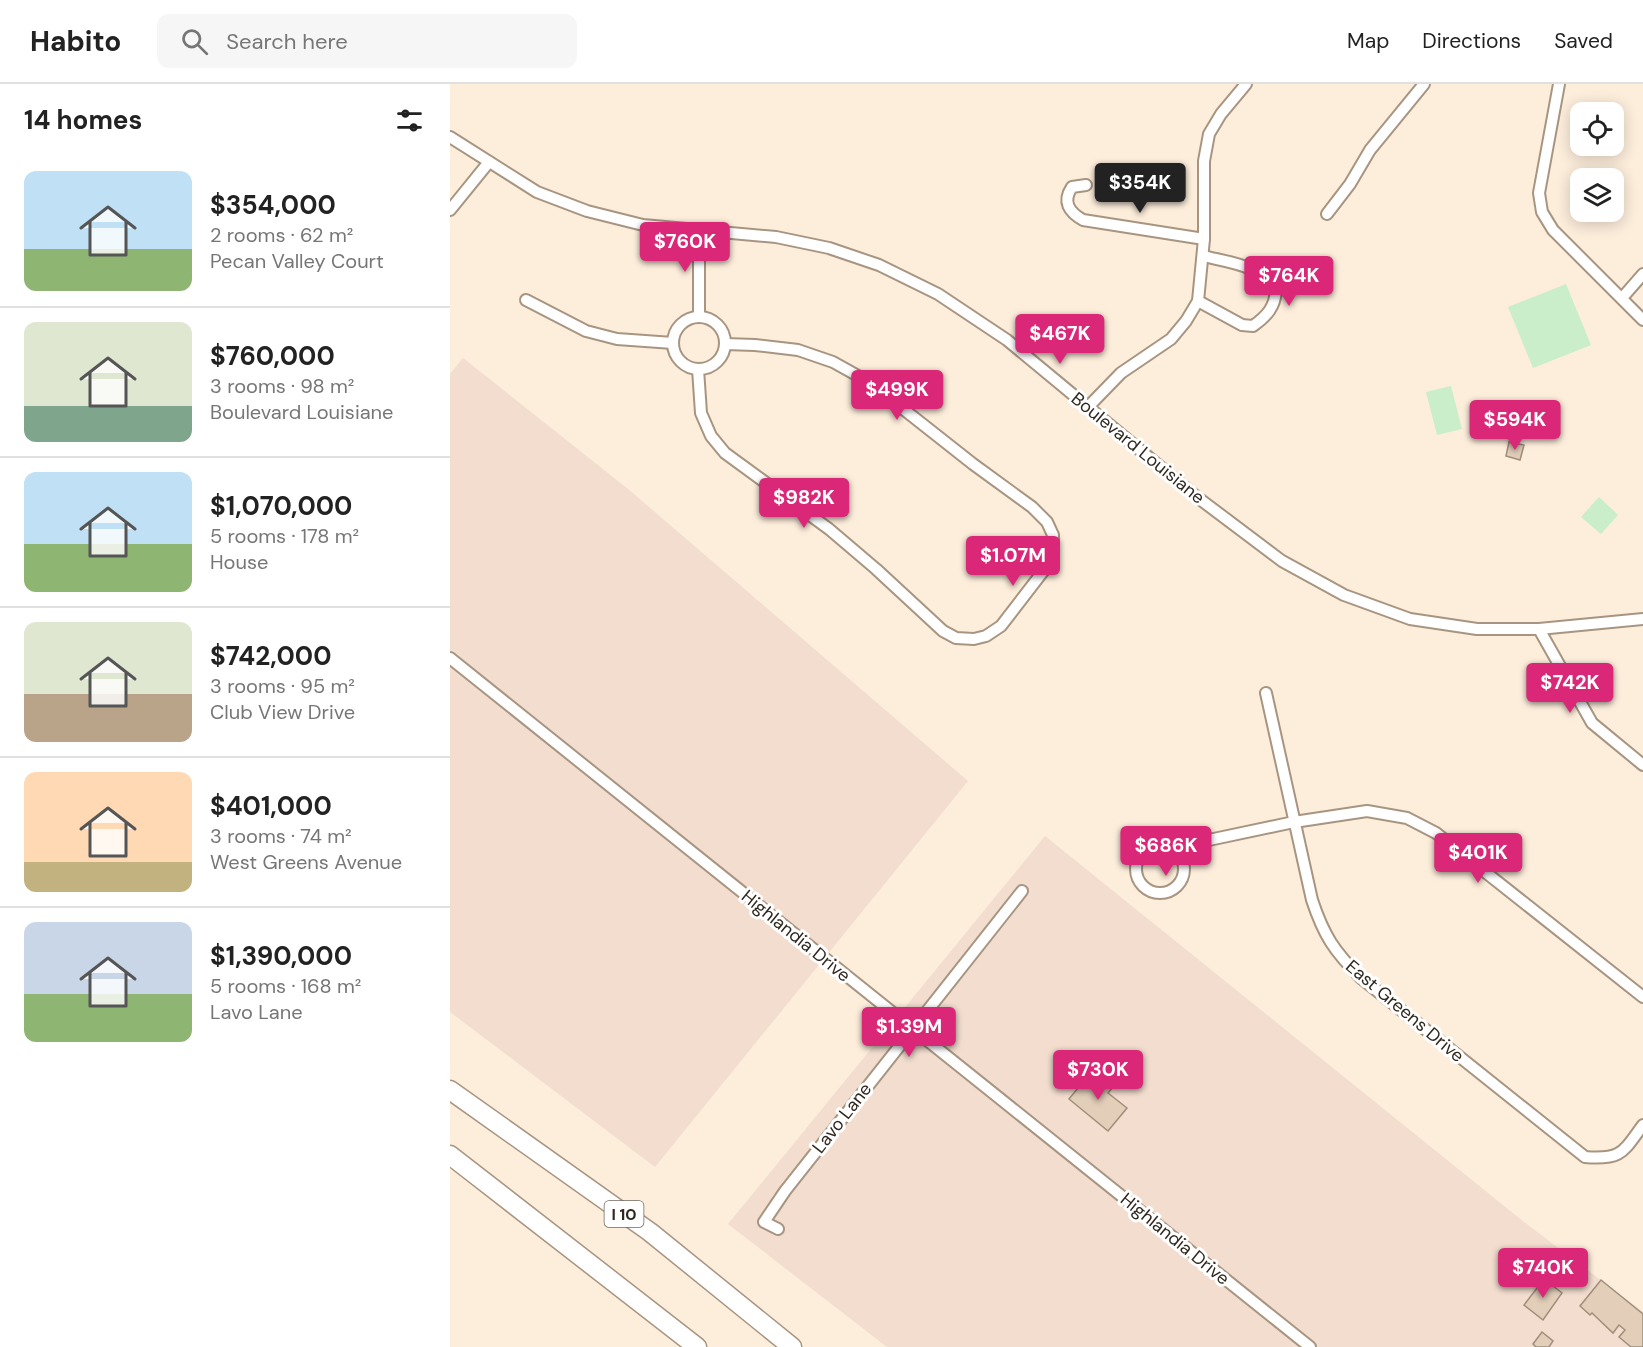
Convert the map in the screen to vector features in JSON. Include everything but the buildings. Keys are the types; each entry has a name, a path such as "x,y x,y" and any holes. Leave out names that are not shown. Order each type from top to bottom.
{"highway":[{"name":"I 10","path":"450,1090 650,1232 792,1347"},
{"path":"450,1155 698,1347"}],"street":[{"path":"1088,407 1121,373 1172,339 1198,301 1204,239 1204,161 1209,134 1221,114 1246,84"},
{"path":"1327,214 1350,184 1370,150 1424,84"},
{"path":"1559,84 1539,193 1542,212 1553,230 1643,320"},
{"name":"Boulevard Louisiane","path":"450,137 537,192 587,211 643,225 776,237 829,248 879,265 938,294 1007,340 1193,494 1282,561 1344,595 1410,618 1477,629 1539,628 1643,619"},
{"path":"450,210 489,162"},
{"path":"1086,185 1072,187 1067,195 1068,205 1073,214 1083,220 1204,239"},
{"path":"699,230 699,317"},
{"path":"1198,301 1242,325 1253,326 1266,317 1275,302 1276,290 1267,278 1245,265 1203,256"},
{"path":"1622,298 1643,274"},
{"path":"526,300 586,331 617,339 673,343"},
{"path":"699,317 716,323 722,331 725,344 717,361 710,366 698,369 680,361 675,354 673,343 674,334 679,326 687,320 699,317"},
{"path":"698,369 701,414 711,436 725,453 828,529 876,568 943,631 956,638 974,639 986,636 1001,626 1048,565 1053,550 1053,536 1047,522 1032,507 973,465 869,382 833,362 798,350 725,344"},
{"path":"1539,628 1592,723 1643,765"},
{"name":"Highlandia Drive","path":"450,658 1311,1347"},
{"name":"East Greens Drive","path":"1266,693 1312,900 1323,931 1339,956 1361,978 1585,1157 1606,1159 1622,1153 1643,1125"},
{"path":"1176,852 1190,844 1294,822 1367,811 1407,818 1436,833 1643,997"},
{"path":"1154,846 1170,847 1176,852 1181,858 1184,872 1177,886 1164,893 1156,893 1143,886 1136,871 1141,856 1154,846"},
{"name":"Lavo Lane","path":"777,1229 764,1222 779,1199 1022,891"}],"shaded area":[{"path":"463,358 628,489 968,781 655,1167 450,1012 450,374"},
{"path":"1045,836 1524,1222 1643,1312 1643,1347 887,1347 728,1224"}],"green space":[{"path":"1566,284 1591,345 1533,368 1508,307"},
{"path":"1451,386 1462,429 1437,435 1426,392"},
{"path":"1599,497 1618,515 1601,534 1581,517"}]}
